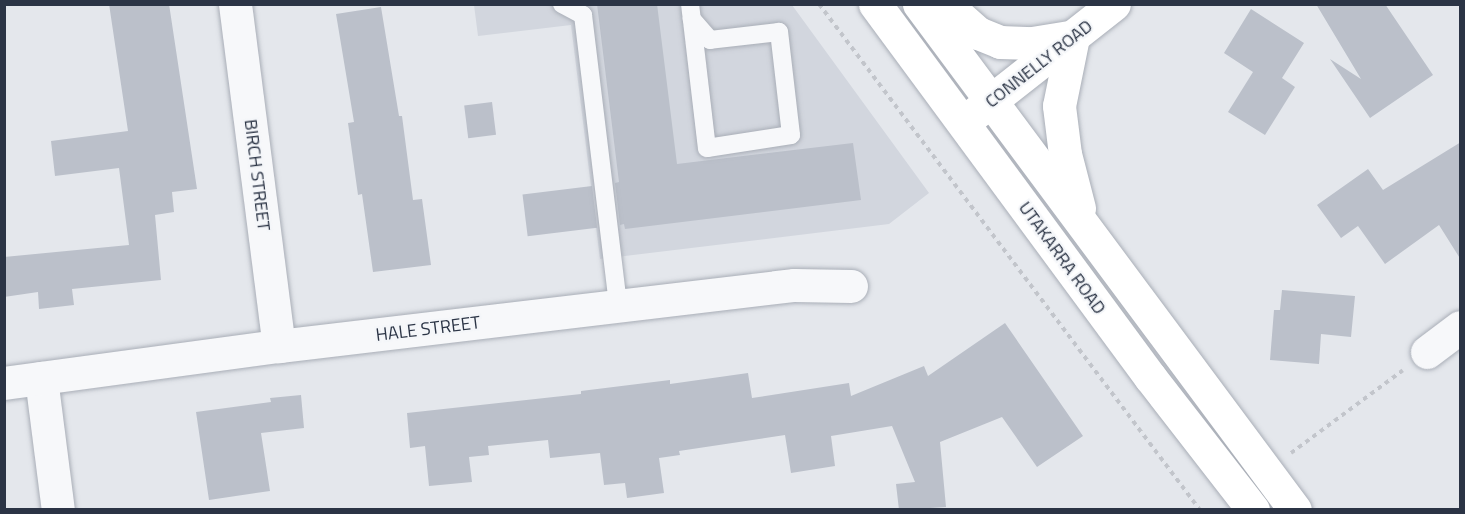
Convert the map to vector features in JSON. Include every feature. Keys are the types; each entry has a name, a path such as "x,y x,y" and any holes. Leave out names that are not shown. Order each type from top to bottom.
{"main road":[{"name":"UTAKARRA ROAD","path":"875,4 1143,368 1253,510"},
{"name":"UTAKARRA ROAD","path":"919,4 1295,510"},
{"path":"945,4 978,33 1000,42 1032,44 1073,37 1062,80 1060,126 1082,223"},
{"name":"CONNELLY ROAD","path":"962,123 1114,4"}],"street":[{"name":"BIRCH STREET","path":"235,4 279,346"},
{"name":"HALE STREET","path":"4,383 279,346 794,285 852,286"},
{"path":"1415,361 1461,327"},
{"path":"41,378 58,510"}],"lane":[{"path":"562,4 583,15 618,306"},
{"path":"691,12 710,40 779,32 791,135 707,148 691,12"}],"path":[{"path":"819,4 1200,510"},
{"path":"1284,458 1415,361"}],"shaded area":[{"path":"474,5 792,5 929,193 889,224 600,259 571,25 478,36"}],"building":[{"path":"109,4 169,4 197,189 172,192 174,212 155,215 161,280 72,289 74,305 39,309 38,292 4,297 4,257 129,245 119,168 55,176 51,141 128,131"},
{"path":"597,4 657,4 677,164 853,143 861,200 625,229 624,224 620,225 615,183 619,182"},
{"path":"1316,4 1385,4 1433,75 1370,118 1330,59 1361,79"},
{"path":"381,7 399,116 402,116 413,200 422,199 431,265 373,272 362,194 358,195 348,123 354,122 336,14"},
{"path":"1251,9 1304,43 1282,78 1295,87 1265,135 1228,112 1253,72 1224,53"},
{"path":"492,102 496,135 468,138 464,105"},
{"path":"1461,142 1461,260 1439,225 1385,264 1358,226 1341,238 1317,205 1368,169 1383,190"},
{"path":"592,186 597,228 528,236 523,195"},
{"path":"1282,290 1355,296 1351,337 1321,334 1319,364 1270,360 1274,310 1280,310"},
{"path":"1005,323 1083,436 1037,467 1002,417 940,442 946,507 899,510 896,484 915,482 892,426 831,436 835,466 791,473 785,435 679,451 680,455 659,458 664,493 627,498 625,483 604,485 600,453 550,458 548,440 488,446 489,455 469,457 472,482 429,486 425,446 410,448 407,413 581,394 581,391 670,380 670,384 748,373 752,398 849,383 851,396 924,366 928,376"},
{"path":"301,395 304,428 261,433 270,491 209,500 196,412 271,402 270,398"}]}
